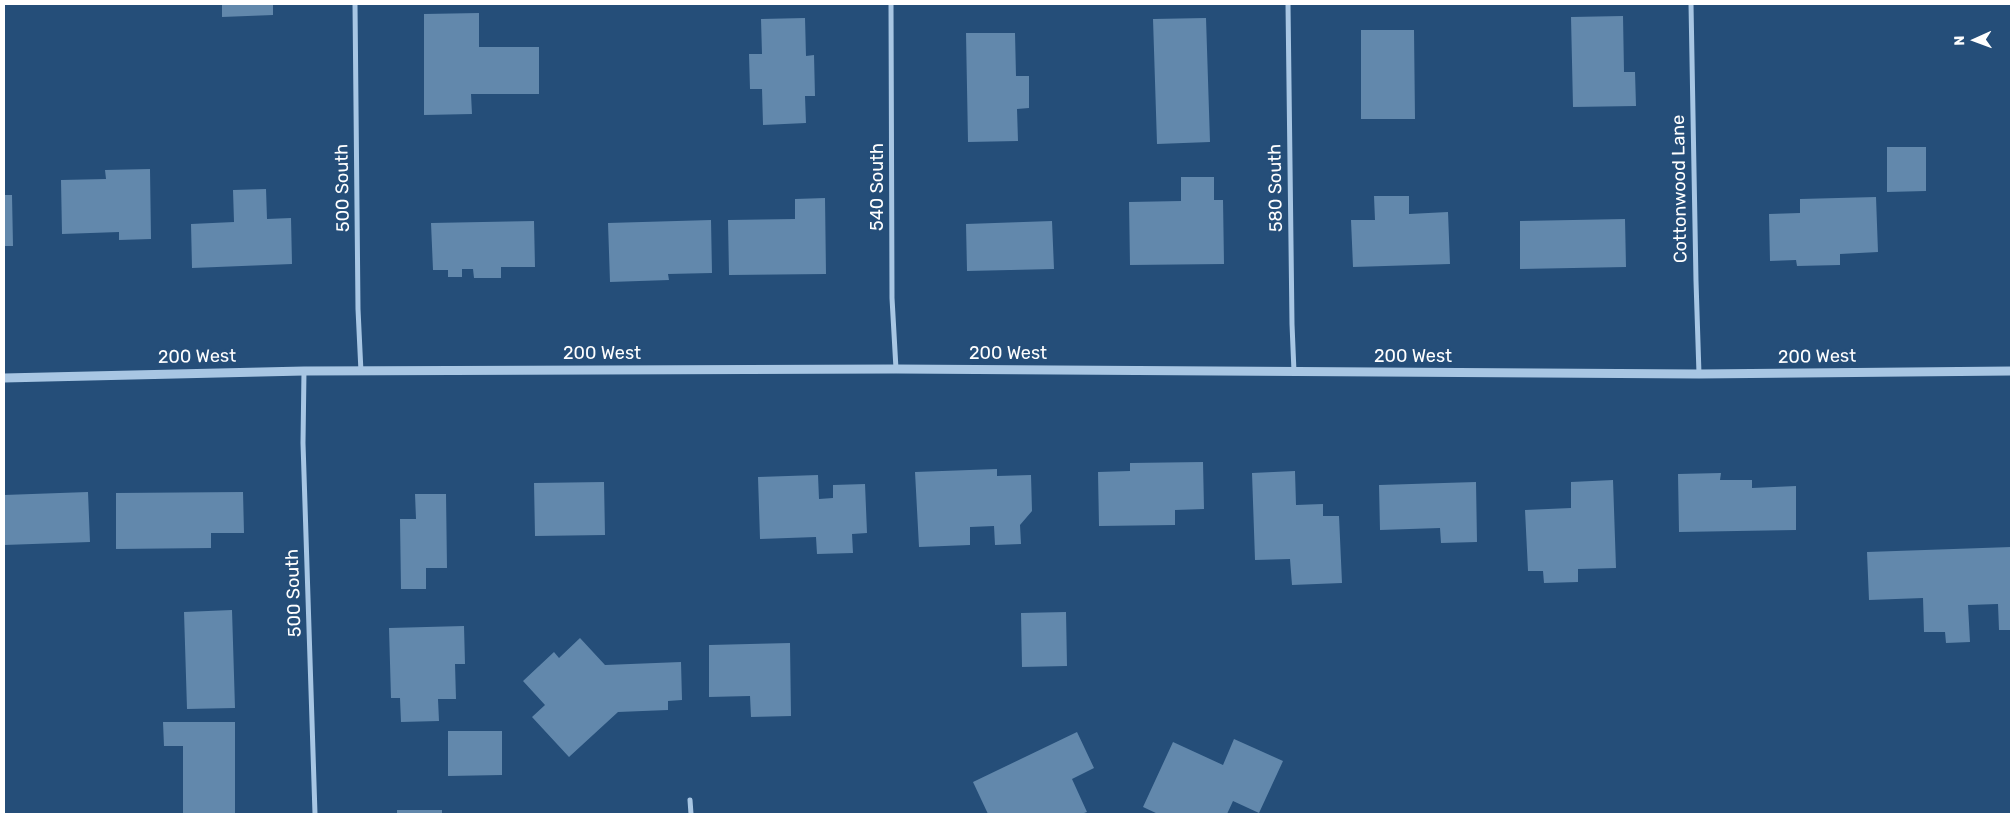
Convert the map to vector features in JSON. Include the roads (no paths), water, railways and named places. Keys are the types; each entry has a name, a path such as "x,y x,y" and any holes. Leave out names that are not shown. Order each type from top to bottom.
{"street":[{"name":"500 South","path":"355,4 358,309 361,372"},
{"name":"540 South","path":"891,4 892,298 896,369"},
{"name":"580 South","path":"1288,4 1294,372"},
{"name":"Cottonwood Lane","path":"1691,4 1695,272 1699,374"},
{"name":"200 West","path":"4,378 304,371 896,369 1699,374 2011,371"},
{"name":"500 South","path":"304,371 303,443 315,814"},
{"path":"690,800 691,814"}]}
